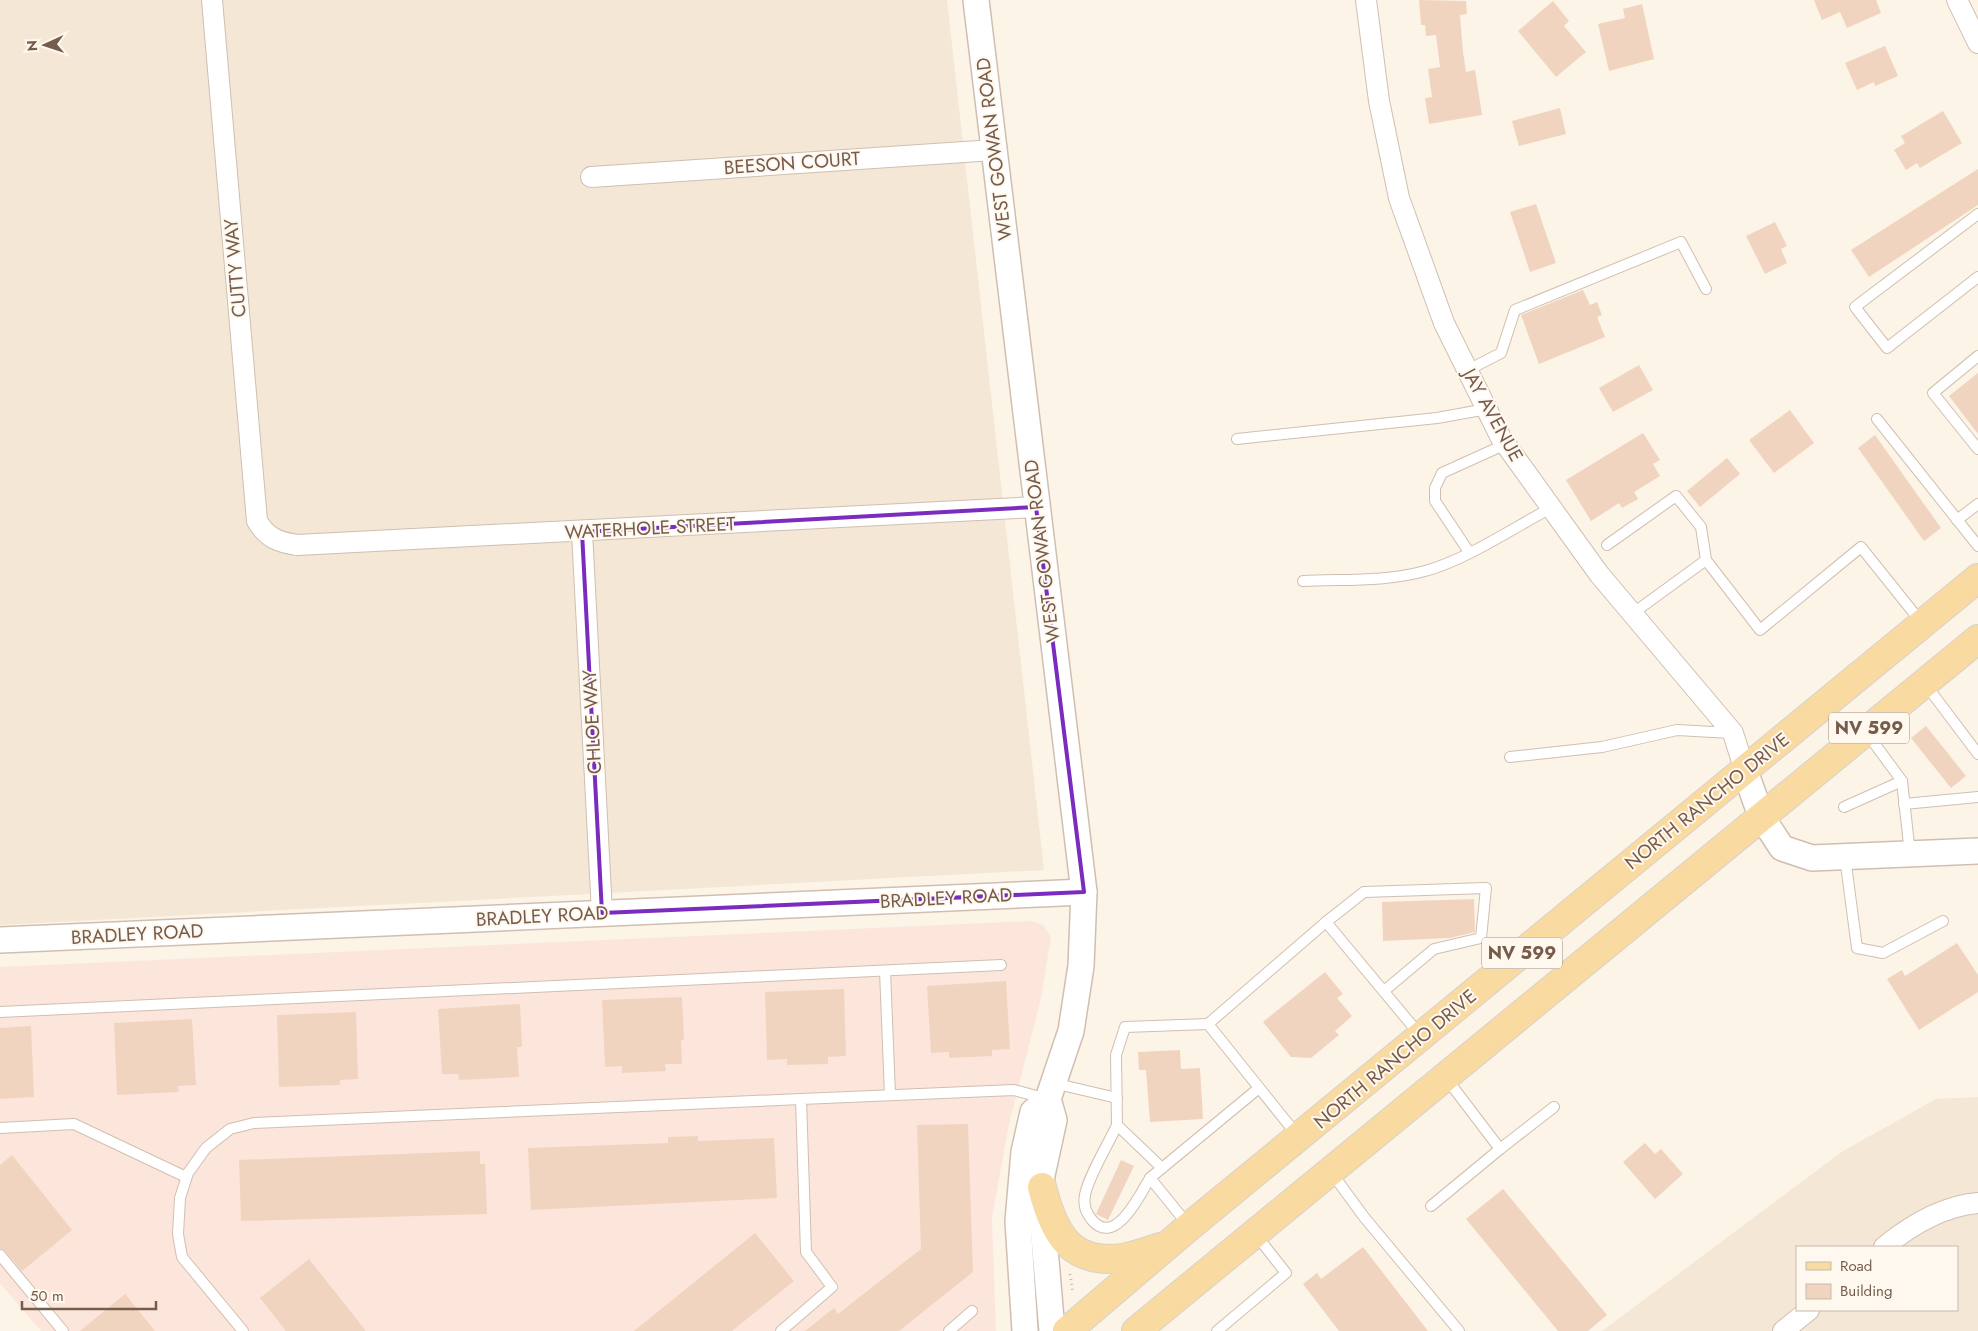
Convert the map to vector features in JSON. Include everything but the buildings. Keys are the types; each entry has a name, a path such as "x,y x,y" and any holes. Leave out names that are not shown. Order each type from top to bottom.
{"main road":[{"name":"NORTH RANCHO DRIVE","path":"1067,1331 1190,1226 1978,578"},
{"name":"NV 599","path":"1136,1331 1978,639"},
{"path":"1042,1188 1049,1217 1059,1235 1084,1254 1102,1259 1124,1258 1169,1244"}],"street":[{"name":"CUTTY WAY","path":"212,0 257,521 265,534"},
{"name":"WEST GOWAN ROAD","path":"976,0 1084,892 1081,966 1071,1031 1050,1091 1034,1112 1024,1152 1019,1190 1018,1221 1025,1331"},
{"name":"JAY AVENUE","path":"1366,0 1379,101 1399,198 1444,323 1506,444 1599,574 1732,733 1745,771"},
{"path":"1957,0 1978,43"},
{"name":"BEESON COURT","path":"591,177 994,150"},
{"name":"WATERHOLE STREET","path":"265,534 281,542 297,545 582,532 1036,507"},
{"name":"CHLOE WAY","path":"582,532 602,913"},
{"path":"1745,771 1761,816 1782,848 1812,858 1978,851"},
{"name":"BRADLEY ROAD","path":"0,940 1084,892"},
{"path":"1050,1091 1054,1120 1042,1175 1042,1188 1052,1331"},
{"path":"1885,1246 1903,1231 1946,1208 1978,1203"},
{"path":"1783,1331 1807,1311"}],"lane":[{"path":"1978,214 1855,307 1887,348 1978,277"},
{"path":"1468,370 1502,353 1516,310 1681,242 1706,289"},
{"path":"1978,356 1933,393 1978,449"},
{"path":"1237,440 1437,418 1487,409"},
{"path":"1876,419 1978,546"},
{"path":"1469,552 1435,501 1435,488 1442,473 1506,444"},
{"path":"1607,545 1676,496 1701,527 1706,560 1760,630 1861,547 1921,623"},
{"path":"1958,520 1978,504"},
{"path":"1303,581 1389,578 1426,571 1469,552 1551,508"},
{"path":"1632,614 1706,560"},
{"path":"1925,683 1978,754"},
{"path":"1510,757 1602,747 1677,730 1732,733"},
{"path":"1865,731 1902,781 1910,854"},
{"path":"1844,807 1902,781"},
{"path":"1904,804 1978,797"},
{"path":"1845,857 1857,948 1882,953 1943,921"},
{"path":"1259,1088 1150,1178 1123,1220 1114,1226 1102,1226 1094,1223 1085,1212 1085,1194 1118,1125 1116,1055 1125,1027 1208,1024 1326,922 1364,892 1486,888 1481,938 1434,949 1384,991"},
{"path":"1326,922 1421,1036"},
{"path":"0,1012 1002,965"},
{"path":"885,971 890,1095"},
{"path":"1208,1024 1299,1138"},
{"path":"1445,1077 1500,1150"},
{"path":"243,1331 182,1257 178,1234 180,1198 186,1178 206,1148 230,1129 254,1123 1014,1090 1050,1091 1117,1098"},
{"path":"781,1331 832,1287 806,1252 801,1099"},
{"path":"1431,1206 1554,1106"},
{"path":"0,1128 74,1124 186,1178"},
{"path":"1118,1125 1162,1168"},
{"path":"1330,1170 1364,1217 1459,1331"},
{"path":"1150,1178 1190,1226"},
{"path":"1217,1331 1286,1273 1254,1233"},
{"path":"0,1255 63,1331"},
{"path":"949,1331 972,1312"}],"path":[{"path":"1070,1271 1073,1293"}],"highlighted area":[{"path":"1036,507 1084,892 602,913 582,532"}],"shaded area":[{"path":"0,0 947,0 1044,870 0,925"},
{"path":"1031,921 1043,925 1051,937 1041,998 1009,1124 992,1218 996,1331 41,1331 0,1283 0,967"},
{"path":"1978,1097 1978,1331 1602,1331 1843,1151 1936,1099"}]}
